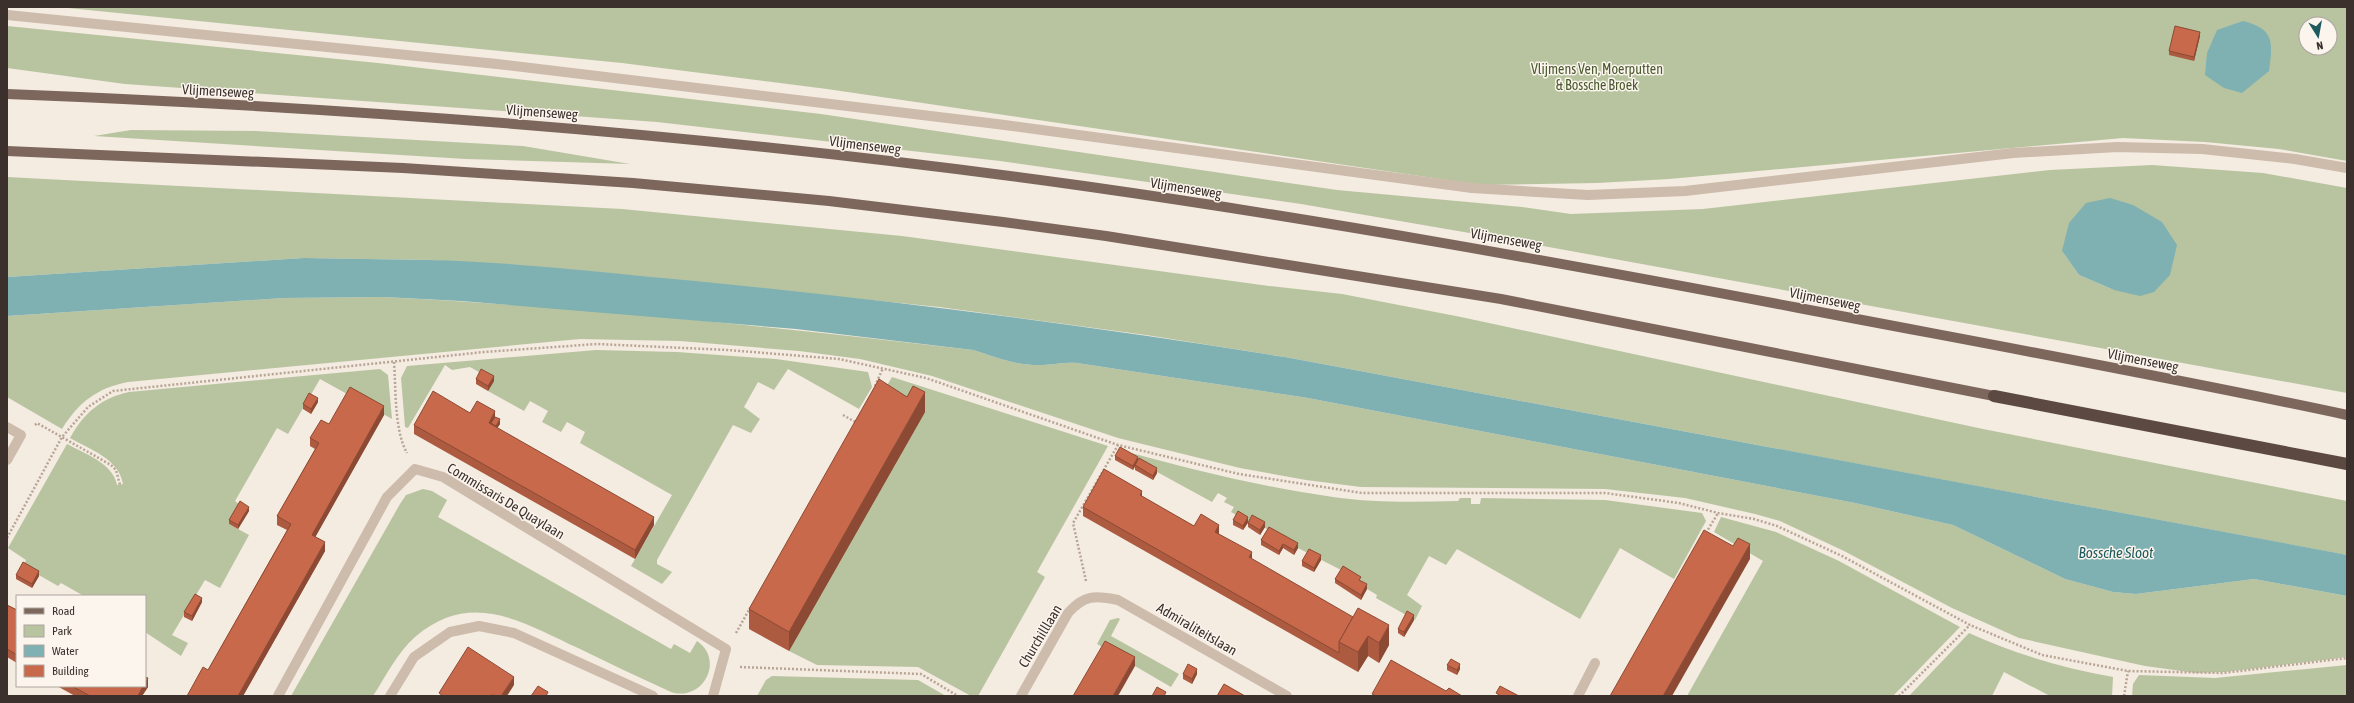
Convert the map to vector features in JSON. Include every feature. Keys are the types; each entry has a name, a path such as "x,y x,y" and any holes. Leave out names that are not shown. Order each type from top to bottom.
{"highway":[{"path":"1994,396 2347,464"}],"main road":[{"name":"Vlijmenseweg","path":"7,94 387,114 622,133 852,157 1084,186 1486,249 1992,345 2347,415"},
{"path":"7,151 395,167 625,182 829,201 995,221 1106,236 1500,299 1994,396"}],"street":[{"path":"7,16 498,64 997,124 1472,188 1588,195 1685,191 2014,153 2117,147 2202,149 2296,159 2347,168"},
{"path":"7,427 21,435 7,460"},
{"path":"278,696 387,497 415,469"},
{"name":"Commissaris De Quaylaan","path":"415,469 443,477 726,649"},
{"name":"Churchilllaan","path":"1021,696 1068,613 1077,603 1090,597"},
{"name":"Admiraliteitslaan","path":"1090,597 1118,600 1287,696"},
{"path":"390,696 414,657 450,632 480,626 514,633 653,696"},
{"path":"713,696 726,649"},
{"path":"1578,696 1595,663"}],"path":[{"path":"7,538 62,437 88,406 113,391 394,362 597,344 728,350 839,359 883,368 926,378 1118,445 1239,474 1333,490 1362,493 1605,493 1679,503 1718,513 1754,519 1777,526 1842,556 1970,625 2042,654 2128,671 2223,673 2347,658"},
{"path":"394,362 403,446 415,469"},
{"path":"874,389 883,368"},
{"path":"844,415 858,423"},
{"path":"854,430 861,416"},
{"path":"21,435 37,423 111,465 116,470 120,485"},
{"path":"1090,597 1073,523 1118,445"},
{"path":"1703,539 1718,513"},
{"path":"726,649 754,601"},
{"path":"1899,696 1970,625"},
{"path":"722,667 921,674 958,696"},
{"path":"2124,696 2128,671"}],"green space":[{"name":"Vlijmens Ven, Moerputten & Bossche Broek","path":"58,7 2347,7 2347,161 2279,149 2205,142 2123,138 1669,179 1597,183 1481,185 827,89 622,63"},
{"path":"7,26 378,63 821,114 1337,190 1522,207 1571,214 1703,209 2050,170 2152,165 2263,173 2347,188 2347,393 1516,241 1301,204 1000,161 657,122 125,84 7,68","holes":["2062,251 2114,290 2079,275"]},
{"path":"131,130 256,131 523,146 630,164 466,159 94,136"},
{"path":"7,177 622,209 902,236 1269,286 1342,294 1461,317 1983,429 2347,501 2347,555 1285,357 1146,335 939,307 597,272 430,260 304,258 7,277"},
{"path":"384,297 532,306 826,333 973,350 1017,363 1039,365 1077,363 1308,398 1855,503 1953,525 2065,579 2113,592 2136,594 2254,579 2347,596 2347,657 2225,672 2196,673 2145,666 2019,638 1952,608 1844,551 1780,521 1755,514 1685,498 1605,489 1361,487 1306,480 1240,468 1118,438 932,376 860,359 799,351 680,341 580,339 128,382 98,392 75,411 62,429 7,397 7,316 284,298"},
{"path":"596,350 677,352 776,359 868,372 872,387 859,409 788,369 774,390 758,382 744,407 760,419 751,433 733,425 657,560 657,564 672,572 662,584 631,566 672,495 580,443 585,432 567,422 561,432 542,422 548,411 530,401 524,411 488,391 493,380 470,367 452,370 445,365 408,428 405,427 401,378 407,366"},
{"path":"380,369 388,375 392,419 320,379 288,434 277,428 235,501 240,505 229,524 249,535 220,588 205,580 172,635 188,643 181,656 146,633 146,595 82,595 61,583 58,586 23,566 26,560 8,548 67,444 104,465 114,477 117,485 123,484 116,468 110,462 95,451 70,438 81,421 94,408 110,398 129,392"},
{"path":"892,377 1108,446 1037,572 1045,577 978,696 971,696 918,667 817,665 789,651 924,412 879,399"},
{"path":"1120,450 1199,471 1252,483 1348,499 1427,502 1458,501 1460,498 1471,498 1471,504 1480,504 1481,498 1605,500 1702,513 1706,521 1674,579 1620,548 1580,619 1457,549 1446,565 1429,556 1407,595 1422,606 1415,620 1376,598 1377,595 1359,584 1343,571 1298,548 1252,520 1250,523 1231,512 1234,507 1224,502 1227,498 1218,493 1212,502"},
{"path":"423,489 432,491 447,500 438,517 671,649 674,644 690,653 697,641 705,649 709,658 710,668 701,685 692,691 682,693 671,692 517,620 496,615 476,613 456,615 436,623 415,637 397,657 373,696 291,696 400,504 406,495"},
{"path":"1721,517 1776,532 1839,561 1960,627 1893,696 1687,696 1763,561 1714,532"},
{"path":"1120,619 1111,636 1179,674 1171,687 1097,644 1110,620"},
{"path":"1969,633 1986,641 2040,660 2113,677 2112,696 2050,696 2004,672 1992,696 1909,696"},
{"path":"2347,665 2347,696 2132,696 2133,684 2139,675 2215,678"},
{"path":"772,676 918,680 946,696 757,696 766,680"}],"water":[{"path":"2243,21 2253,24 2266,32 2271,44 2271,52 2269,71 2242,93 2224,88 2205,75 2207,53 2217,30"},
{"path":"2110,198 2133,205 2162,222 2177,245 2170,275 2154,292 2140,296 2114,290 2079,275 2062,251 2069,223 2086,203"},
{"name":"Bossche Sloot","path":"304,258 428,260 495,263 769,288 991,314 1285,357 2347,555 2347,596 2254,579 2136,594 2113,592 2065,579 1953,525 1855,503 1308,398 1077,363 1039,365 1017,363 973,350 796,329 461,301 384,297 284,298 7,316 7,277"}],"building":[{"path":"2175,26 2200,32 2194,57 2169,51"},
{"path":"481,369 494,376 488,386 476,379"},
{"path":"879,379 907,397 913,386 925,392 789,632 749,609"},
{"path":"350,387 384,406 312,535 325,542 238,696 187,696 203,667 208,670 291,524 277,516 319,443 310,438 321,420 329,424"},
{"path":"433,391 470,413 477,401 495,411 489,423 654,517 635,550 414,425"},
{"path":"309,393 318,398 311,409 303,404"},
{"path":"495,417 500,419 496,426 491,423"},
{"path":"1120,447 1138,457 1133,466 1115,456"},
{"path":"1139,458 1157,468 1153,476 1135,465"},
{"path":"1104,469 1142,491 1140,495 1194,526 1201,514 1219,525 1215,532 1252,552 1249,557 1353,617 1339,642 1339,653 1083,507"},
{"path":"240,501 249,507 238,525 229,520"},
{"path":"1238,511 1248,517 1243,526 1233,520"},
{"path":"1252,515 1265,522 1260,530 1248,523"},
{"path":"1269,527 1298,543 1294,550 1283,544 1279,551 1261,540"},
{"path":"1704,530 1733,546 1738,538 1750,544 1663,696 1610,696"},
{"path":"1309,549 1321,555 1314,568 1302,561"},
{"path":"23,562 39,571 32,584 16,575"},
{"path":"1343,566 1361,577 1359,580 1367,584 1361,595 1335,579"},
{"path":"195,594 202,598 192,616 184,612"},
{"path":"7,605 16,610 16,654 7,649"},
{"path":"1358,608 1389,625 1379,643 1368,636 1358,652 1339,642"},
{"path":"1407,611 1414,615 1404,632 1398,629"},
{"path":"1105,641 1135,657 1113,696 1073,696"},
{"path":"468,647 514,677 501,696 443,696 439,693"},
{"path":"1451,659 1460,664 1457,670 1447,665"},
{"path":"1391,660 1446,691 1449,688 1462,696 1376,696 1372,694"},
{"path":"1188,664 1197,669 1192,679 1183,674"},
{"path":"1224,684 1245,696 1217,696"},
{"path":"538,686 548,692 546,696 531,696"},
{"path":"1500,686 1519,696 1501,696 1496,693"},
{"path":"74,687 142,687 138,696 90,696"},
{"path":"1157,687 1166,692 1164,696 1152,696"}]}
